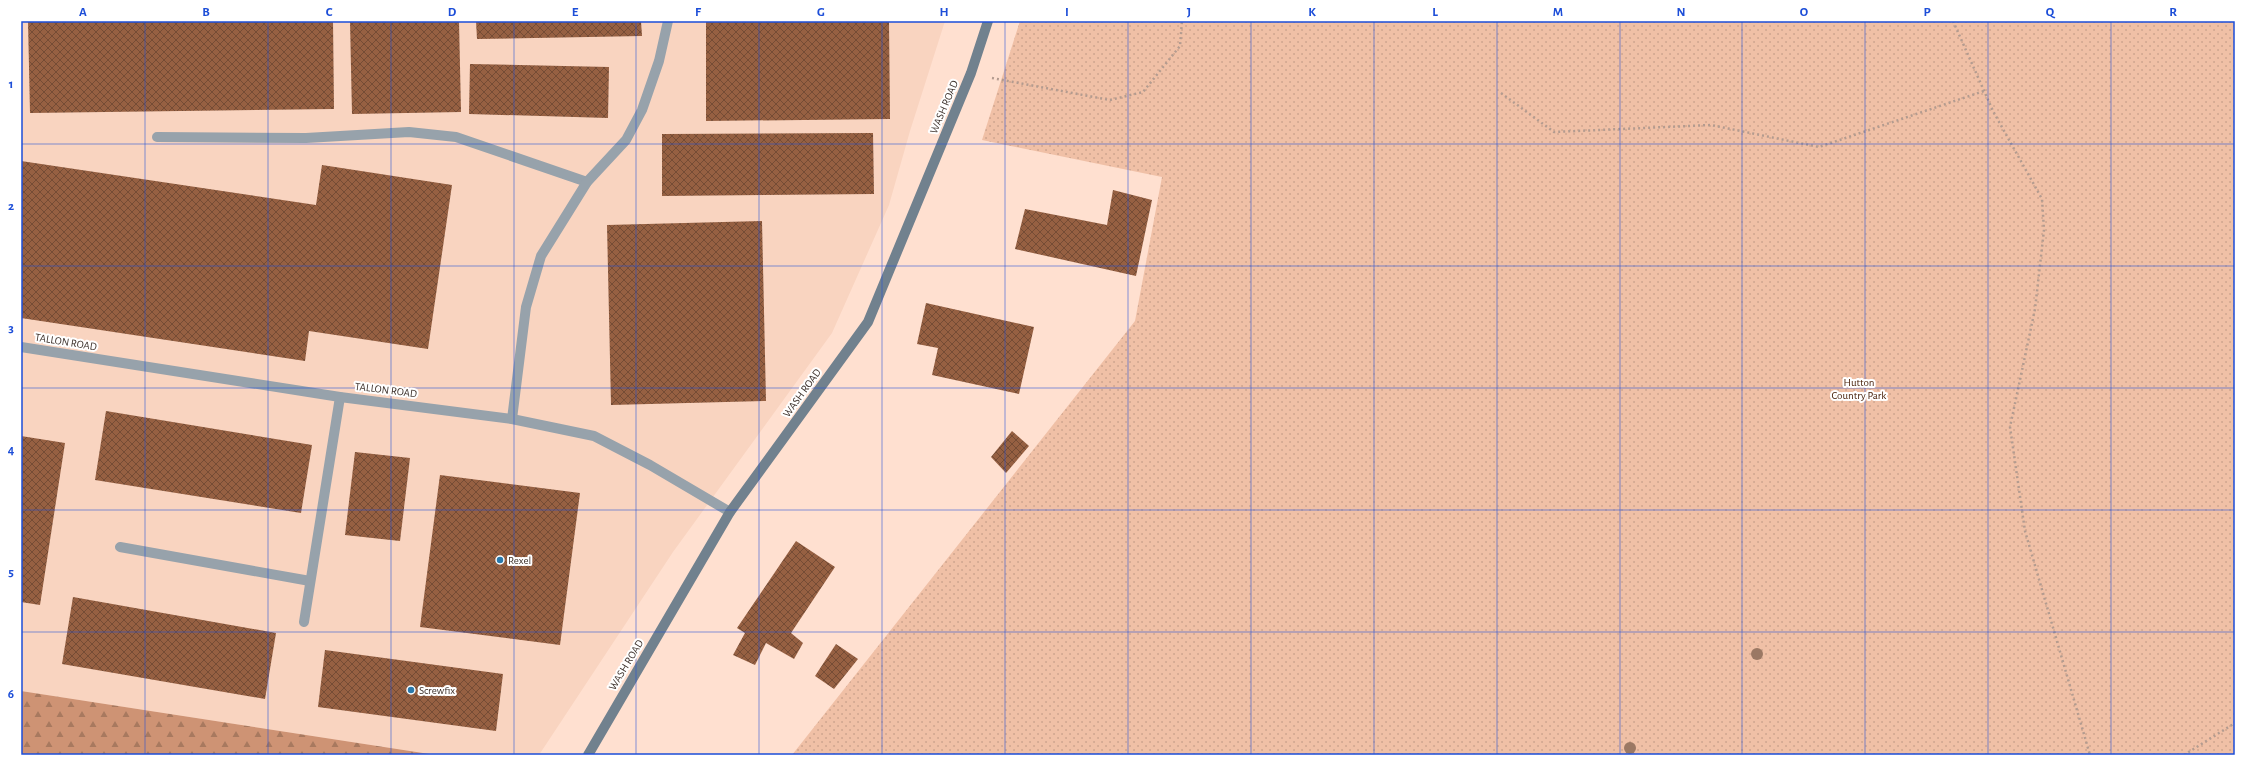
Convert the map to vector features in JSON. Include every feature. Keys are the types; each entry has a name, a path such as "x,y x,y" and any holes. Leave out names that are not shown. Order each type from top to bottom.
{"street":[{"path":"512,419 526,307 541,256 586,182 626,140 642,110 659,61 668,21"},
{"name":"WASH ROAD","path":"588,755 730,512 868,322 971,73 988,21"},
{"path":"157,137 306,138 409,132 456,137 586,182"},
{"name":"TALLON ROAD","path":"21,347 340,396 512,419 594,436 650,465 730,512"},
{"path":"304,622 340,396"},
{"path":"120,547 310,581"}],"path":[{"path":"971,73 1003,81 1110,100 1143,92 1180,46 1182,21"},
{"path":"1953,21 1993,111 2042,200 2044,230 2035,309 2010,427 2025,531 2090,755"},
{"path":"1501,93 1554,132 1711,125 1818,147 1984,91"},
{"path":"2184,755 2235,724"}],"shaded area":[{"path":"21,21 945,21 910,131 889,205 832,333 673,552 539,755 436,755 21,691"}],"green space":[{"name":"Hutton Country Park","path":"1020,21 2235,21 2235,755 792,755 1135,321 1162,177 982,140"},
{"path":"21,691 436,755 21,755"}],"building":[{"path":"28,21 333,21 334,109 30,113"},
{"path":"350,21 459,21 461,112 352,114"},
{"path":"476,21 641,21 642,36 477,39"},
{"path":"706,21 889,21 890,119 706,121"},
{"path":"470,64 609,67 608,118 469,114"},
{"path":"873,133 874,194 662,196 662,134"},
{"path":"21,161 316,205 322,165 452,185 428,349 309,331 305,361 21,318"},
{"path":"1113,190 1152,200 1136,276 1015,249 1025,209 1107,225"},
{"path":"762,221 766,401 611,405 607,225"},
{"path":"926,303 1034,327 1019,394 932,375 938,348 917,344"},
{"path":"106,411 312,445 301,513 95,480"},
{"path":"1012,431 1029,446 1006,473 991,457"},
{"path":"21,436 65,443 40,605 21,602"},
{"path":"355,452 410,458 400,541 345,535"},
{"name":"Rexel","path":"440,475 580,493 560,645 420,627"},
{"path":"796,541 835,567 791,633 803,643 794,659 766,643 755,665 733,655 745,633 737,628"},
{"path":"73,597 276,633 265,699 62,664"},
{"path":"836,644 858,659 834,689 815,676"},
{"name":"Screwfix","path":"325,650 503,674 496,731 318,707"}],"place":[{"name":"Rexel","path":"500,560"},
{"name":"Screwfix","path":"411,690"}]}
